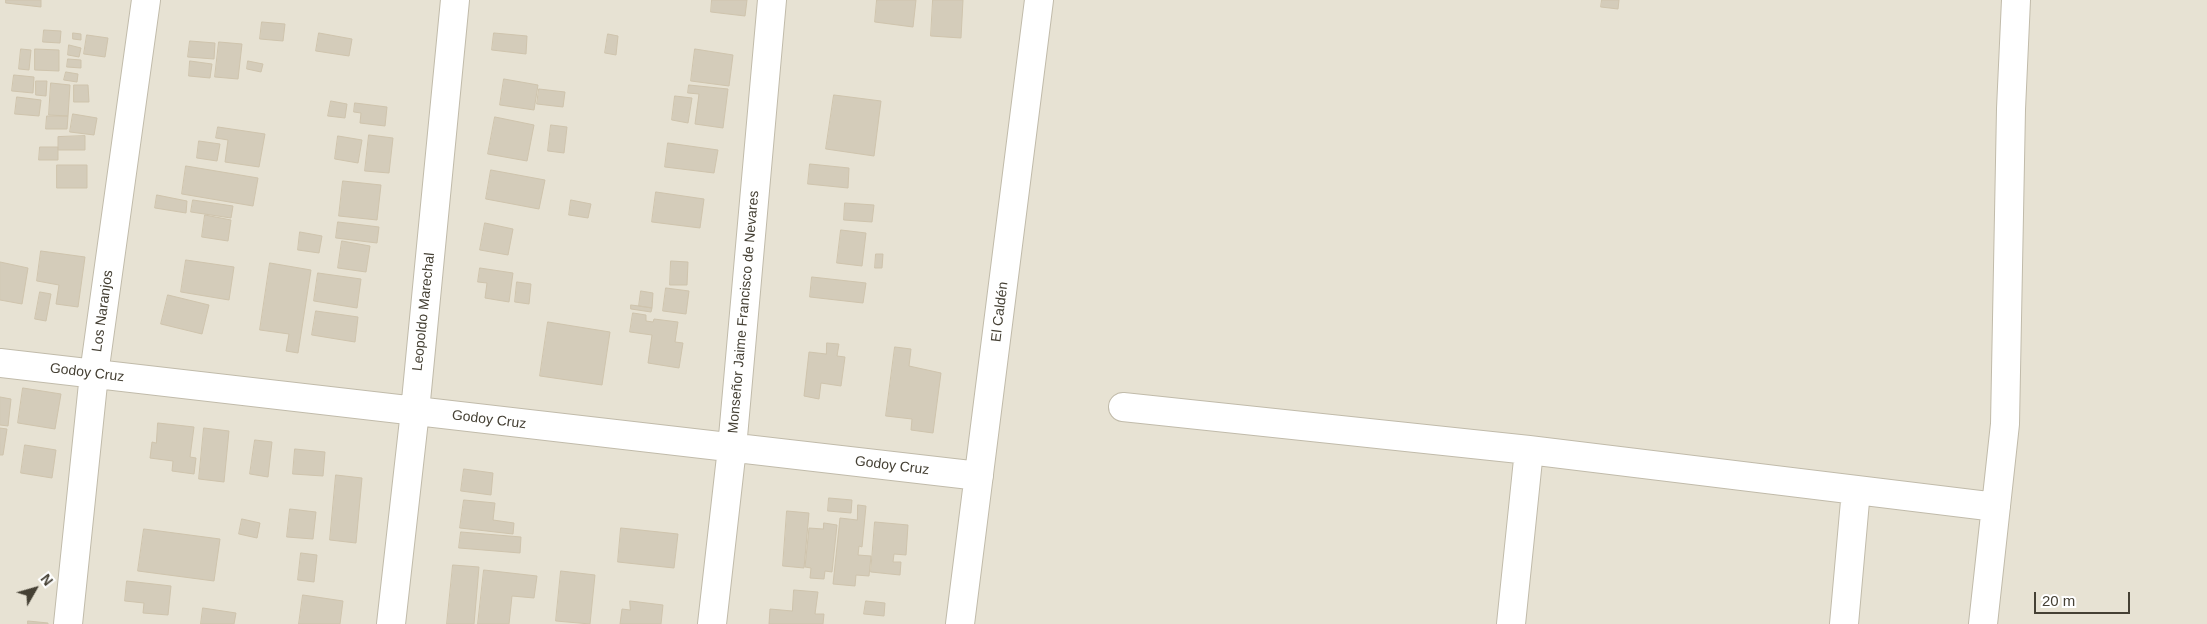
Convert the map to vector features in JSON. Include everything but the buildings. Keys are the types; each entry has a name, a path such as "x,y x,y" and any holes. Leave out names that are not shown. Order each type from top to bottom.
{"street":[{"name":"Los Naranjos","path":"68,624 94,374 146,0"},
{"name":"Leopoldo Marechal","path":"392,624 455,0"},
{"name":"Monseñor Jaime Francisco de Nevares","path":"712,624 732,448 772,0"},
{"name":"El Caldén","path":"960,624 1039,0"},
{"path":"1983,624 2005,424 2011,109 2016,0"},
{"name":"Godoy Cruz","path":"0,363 979,476"},
{"path":"1122,407 1529,450 1996,507"},
{"path":"1511,624 1529,450"},
{"path":"1844,624 1856,490"}],"shaded area":[{"path":"0,0 2207,0 2207,624 0,624"}]}
